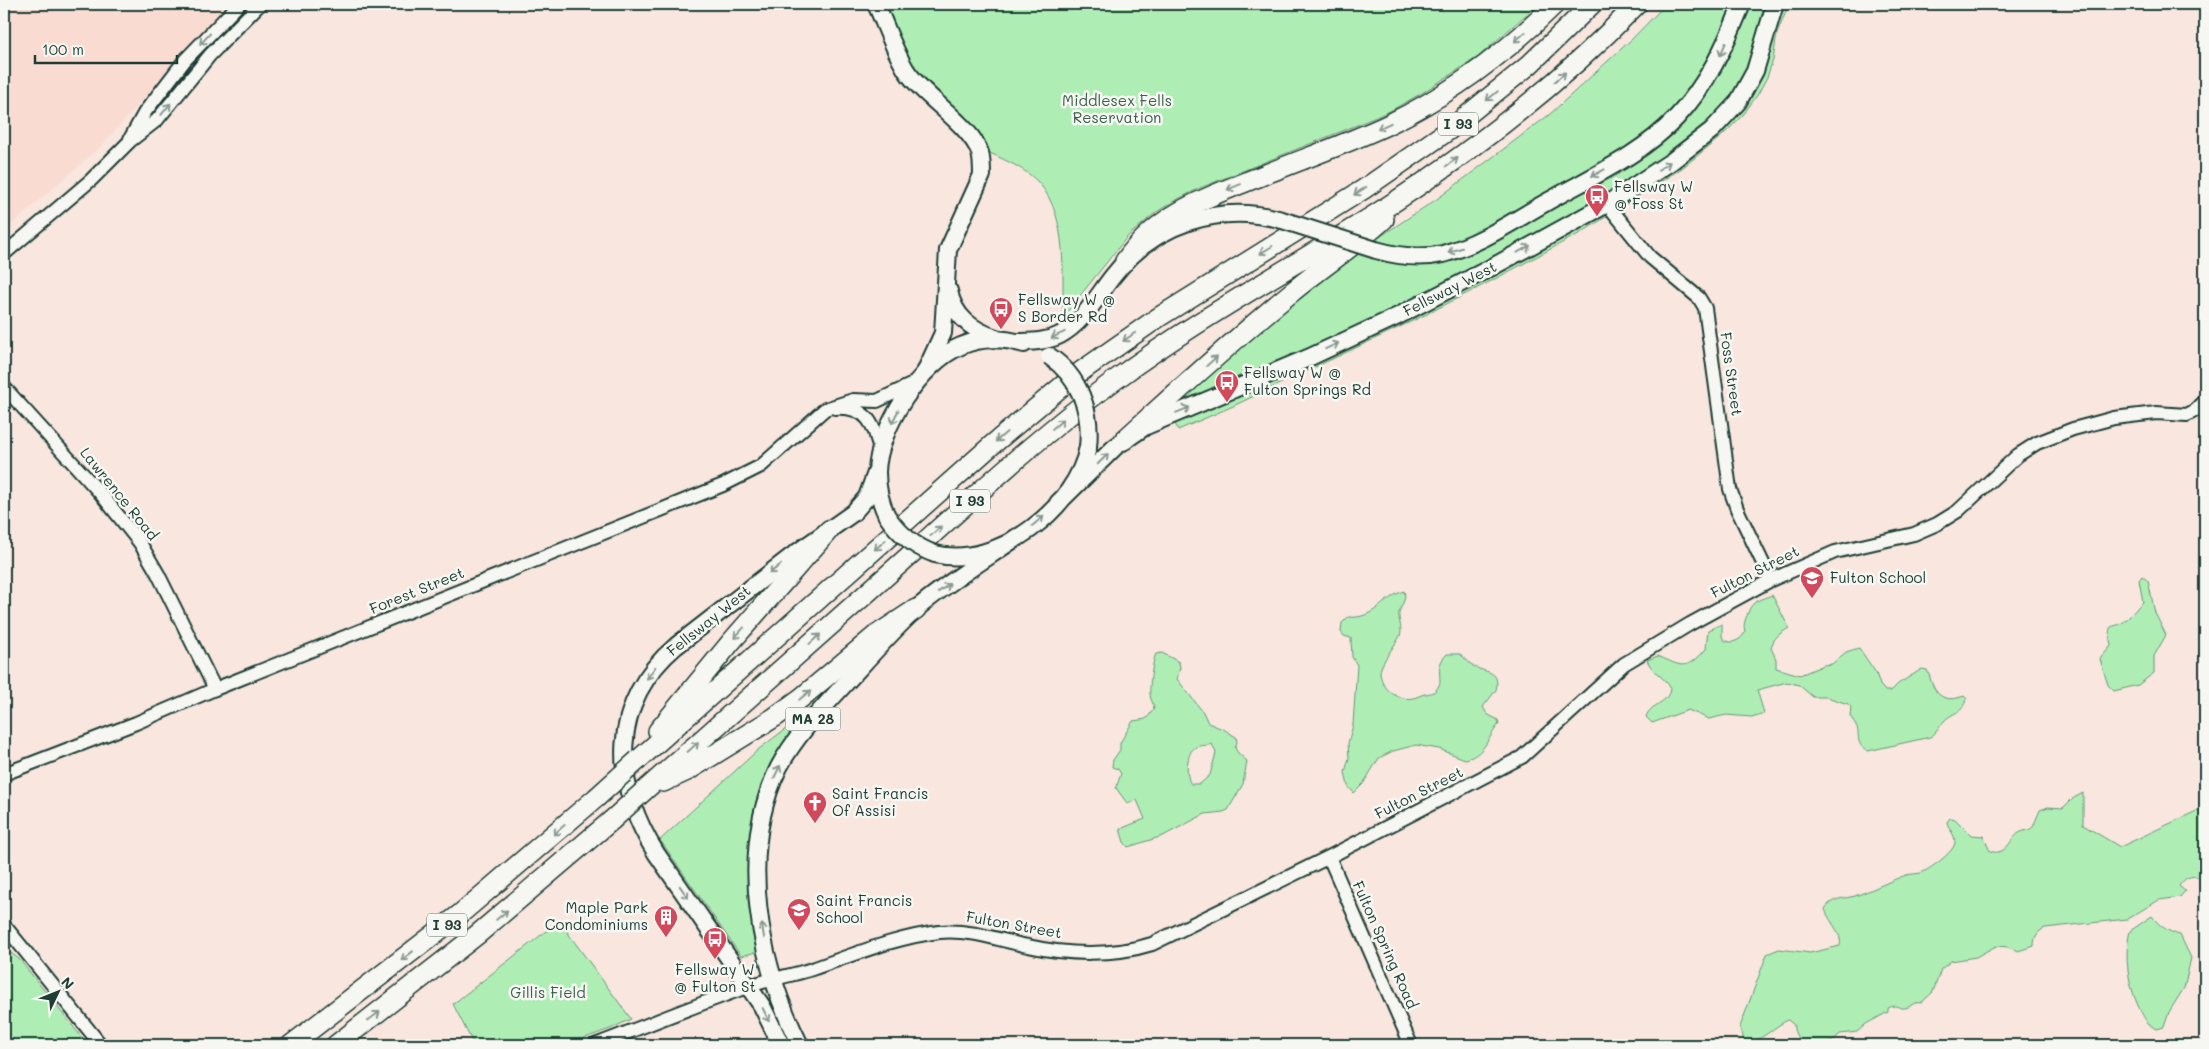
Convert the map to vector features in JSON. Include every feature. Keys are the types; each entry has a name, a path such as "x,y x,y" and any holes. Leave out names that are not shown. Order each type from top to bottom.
{"highway":[{"path":"1125,261 1153,229 1190,205 1368,133 1429,102 1485,66 1556,4"},
{"name":"I 93","path":"291,1045 439,932 596,798 992,445 1073,377 1159,317 1335,207 1449,130 1503,88 1592,4"},
{"name":"I 93","path":"336,1045 485,928 612,820 1004,471 1091,398 1176,337 1354,228 1421,184 1522,109 1576,63 1637,4"},
{"path":"1124,440 1246,331 1368,233 1421,184"},
{"path":"638,760 687,693 829,530"},
{"path":"644,791 689,770 710,755 776,717 808,693 875,636 916,609"}],"main road":[{"path":"876,4 906,70 934,102 960,125 980,151 982,176 948,250 943,334 921,376 896,415 880,454 877,470 880,496 887,516 907,539 922,549 935,554 958,557 983,554 1017,537"},
{"name":"Fellsway West","path":"921,376 940,357 959,347 979,340 1043,340 1065,332 1082,316 1125,261 1144,244 1158,235 1200,218 1226,213 1243,213 1282,220 1390,254 1415,257 1441,254 1458,249 1488,235 1640,149 1675,119 1698,91 1719,57 1742,4"},
{"name":"Fellsway West","path":"1058,503 1124,440 1164,417 1308,358 1398,316 1607,204 1693,145 1712,130 1732,109 1746,89 1755,70 1775,4"},
{"path":"946,279 951,302 964,321 974,329 1034,348 1049,356 1066,372 1082,398 1088,419 1088,447 1081,472 1071,489 1058,503"},
{"name":"Fellsway West","path":"780,1045 762,1006 656,852 638,821 624,777 624,742 629,718 641,689 654,667 666,654 861,505 868,495 877,470"},
{"name":"MA 28","path":"800,1045 787,1018 774,979 764,935 757,875 761,825 773,782 786,756 803,731 887,638 916,609 1017,537 1058,503"}],"street":[{"path":"130,141 145,112 185,60 239,4"},
{"path":"4,254 91,180 130,141 157,120 210,55 260,4"},
{"name":"Foss Street","path":"1607,204 1650,257 1698,298 1705,308 1730,489 1737,509 1771,580"},
{"name":"Forest Street","path":"4,774 136,723 215,689 734,481 768,461 825,408 853,400 878,401 921,376"},
{"name":"Lawrence Road","path":"4,387 101,494 140,543 158,574 215,689"},
{"name":"Fulton Street","path":"594,1045 749,986 908,938 941,932 979,933 1052,950 1090,952 1131,950 1163,939 1329,857 1522,757 1624,664 1690,624 1771,580 1806,563 1835,552 1914,534 1937,524 1958,511 2026,449 2050,438 2114,418 2156,413 2180,416 2201,406"},
{"path":"825,408 848,407 860,412 869,420 878,442 880,454"},
{"name":"Fulton Spring Road","path":"1329,857 1412,1045"},
{"path":"4,924 101,1045"}],"shaded area":[{"path":"4,4 230,4 100,147 4,231"}],"green space":[{"name":"Middlesex Fells Reservation","path":"882,4 1538,4 1478,57 1390,111 1200,188 1155,213 1127,237 1063,317 1062,247 1060,230 1049,197 1039,183 1028,174 990,153 985,141 970,121 932,88 916,71 895,33"},
{"path":"1666,4 1789,4 1777,34 1773,60 1767,77 1743,115 1723,135 1682,168 1584,231 1425,315 1231,407 1178,430 1168,407 1289,307 1378,238 1437,199 1549,115 1632,39"},
{"path":"2142,576 2148,581 2155,613 2166,635 2154,656 2154,673 2138,685 2114,691 2108,685 2100,659 2111,646 2110,628 2126,620 2143,602 2139,580"},
{"path":"1404,591 1404,599 1399,613 1400,636 1380,669 1385,686 1394,695 1406,698 1434,692 1440,683 1440,667 1444,658 1447,654 1460,654 1476,668 1494,675 1496,678 1496,690 1483,707 1487,714 1498,720 1499,724 1481,750 1477,754 1465,759 1439,749 1416,745 1393,751 1379,758 1363,784 1354,793 1348,786 1345,772 1349,758 1348,743 1353,725 1357,665 1352,657 1351,638 1344,636 1341,632 1342,623 1348,617 1357,617 1371,612 1396,594"},
{"path":"1772,595 1789,628 1777,636 1772,644 1771,648 1776,659 1776,668 1800,675 1824,665 1832,664 1846,652 1859,648 1876,673 1880,685 1885,691 1891,691 1898,684 1922,669 1927,670 1933,686 1942,697 1954,699 1964,696 1967,699 1964,707 1947,718 1930,737 1868,751 1861,746 1857,727 1850,716 1851,707 1848,704 1827,697 1813,697 1799,685 1787,682 1757,690 1764,713 1752,717 1726,715 1709,719 1688,710 1652,723 1646,717 1648,712 1667,697 1670,687 1647,660 1658,656 1678,664 1688,664 1706,649 1708,630 1722,624 1724,640 1736,641 1745,632 1745,622 1752,605"},
{"path":"1162,653 1179,662 1180,668 1177,679 1203,712 1208,723 1236,737 1235,748 1247,761 1243,784 1228,810 1205,814 1163,836 1128,847 1124,842 1120,829 1145,819 1137,800 1127,803 1116,788 1121,774 1118,769 1112,767 1113,760 1120,750 1120,743 1133,721 1146,719 1154,709 1150,691 1156,654","holes":["1212,744 1216,753 1210,775 1200,784 1191,784 1188,775 1188,758 1193,749 1198,746"]},
{"path":"820,703 764,787 760,951 741,956 660,840 759,749"},
{"path":"2083,793 2083,825 2120,847 2205,807 2205,879 2197,877 2188,878 2179,886 2185,891 2180,897 2159,900 2127,919 2045,928 2036,935 2034,946 2018,951 2008,947 1996,946 1976,957 1951,961 1941,969 1933,992 1921,1003 1905,1008 1894,1006 1888,1008 1888,1012 1866,1024 1857,1032 1840,1034 1831,1042 1823,1045 1801,1045 1794,1030 1794,1025 1788,1020 1762,1037 1745,1043 1740,1027 1767,954 1779,949 1810,953 1840,946 1838,932 1825,909 1831,902 1862,894 1906,875 1921,873 1935,864 1946,856 1955,843 1947,822 1950,818 1955,819 1971,835 1983,836 1990,851 2000,852 2019,833 2033,827 2040,810 2048,807 2063,808 2072,799"},
{"path":"2152,916 2164,928 2180,935 2191,958 2184,988 2169,1012 2164,1027 2157,1029 2149,1025 2137,1004 2130,980 2127,956 2130,931"},
{"name":"Gillis Field","path":"559,921 631,1019 610,1029 565,1045 474,1045 453,1004"},
{"path":"4,952 11,953 19,959 88,1045 4,1045"}],"place":[{"name":"Fellsway W @ Foss St","path":"1597,217"},
{"name":"Fellsway W @ S Border Rd","path":"1001,330"},
{"name":"Fellsway W @ Fulton Springs Rd","path":"1227,403"},
{"name":"Fulton School","path":"1812,599"},
{"name":"Saint Francis Of Assisi","path":"815,824"},
{"name":"Saint Francis School","path":"799,931"},
{"name":"Maple Park Condominiums","path":"666,938"},
{"name":"Fellsway W @ Fulton St","path":"715,960"}]}
